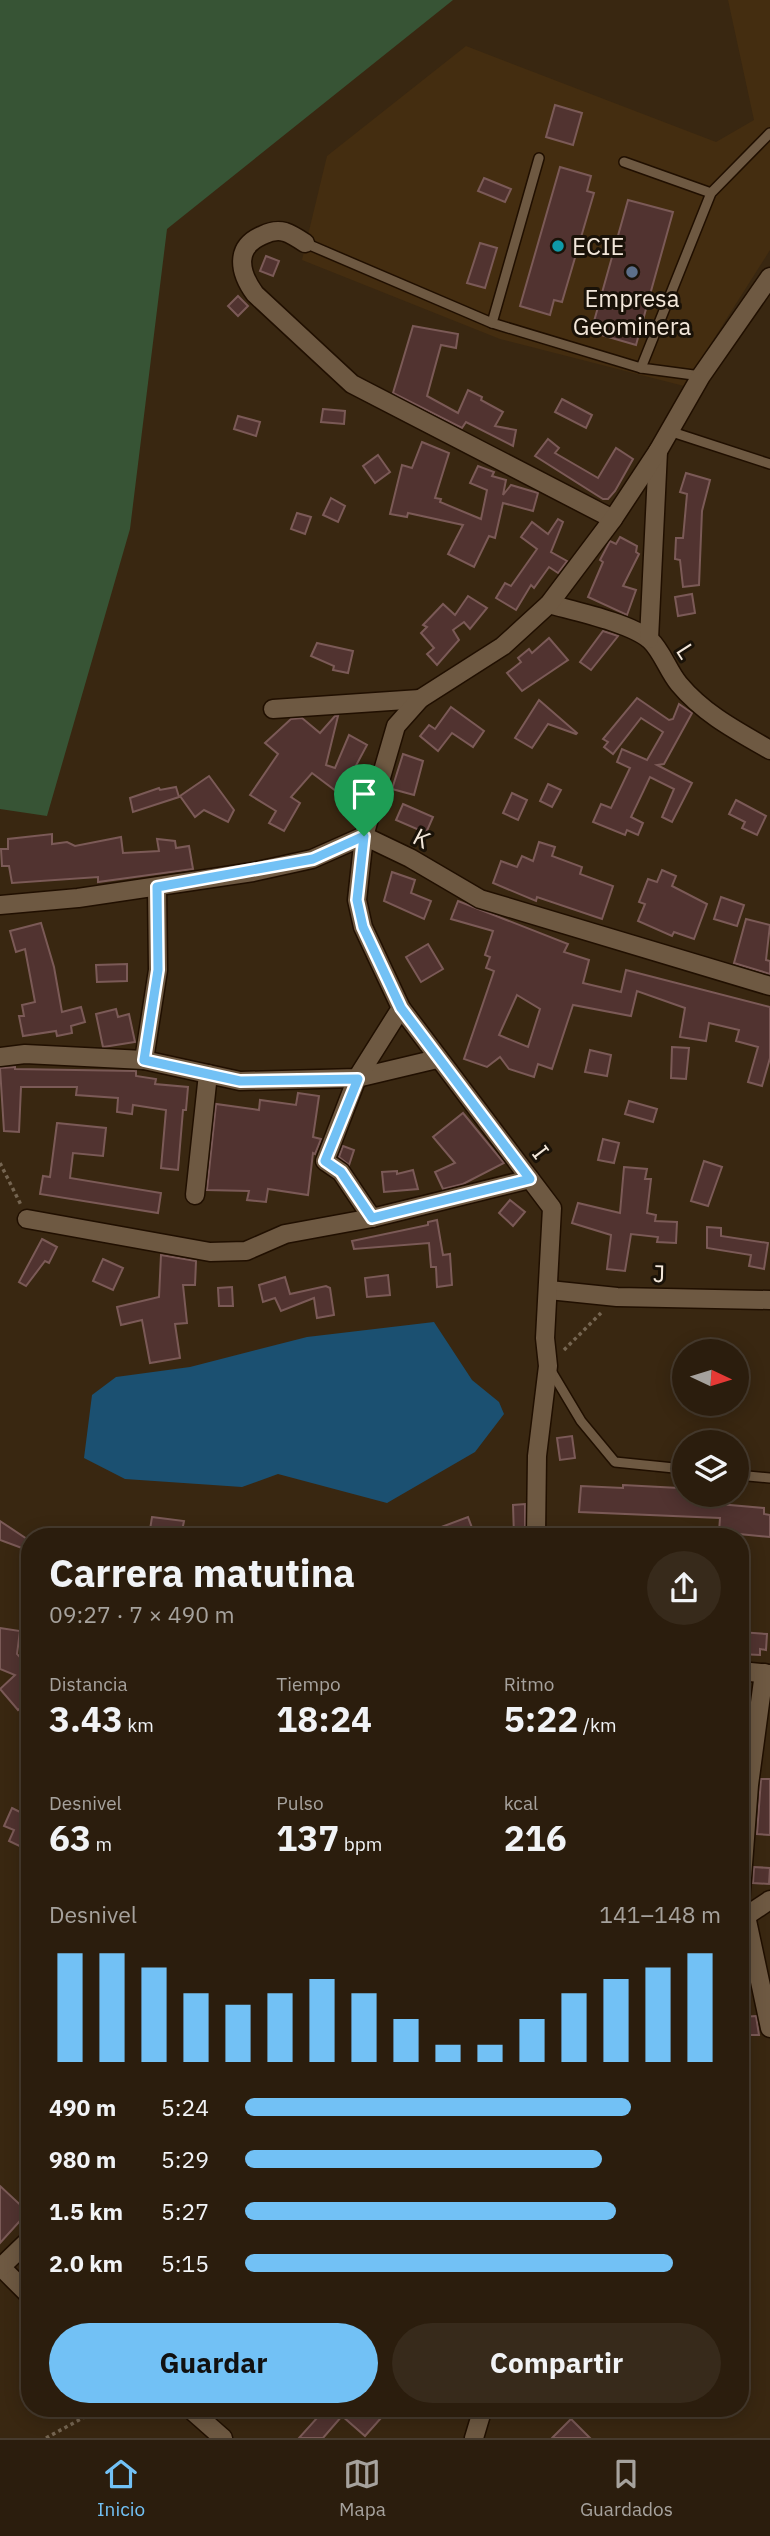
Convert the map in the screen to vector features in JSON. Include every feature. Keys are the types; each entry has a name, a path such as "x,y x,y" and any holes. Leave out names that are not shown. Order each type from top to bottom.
{"street":[{"path":"304,243 284,231 270,232 250,240 241,254 244,279 255,293 352,384 613,519"},
{"path":"273,709 420,699 503,646 549,604 613,519 658,451 667,430 701,376 770,277"},
{"path":"649,639 658,451"},
{"name":"L","path":"549,604 603,619 649,639 678,683 694,700 715,718 770,750"},
{"name":"I","path":"420,699 396,726 364,836 357,900 363,927 401,1008 552,1208 545,1338 548,1366 537,1456 536,1528"},
{"path":"0,905 157,887 313,859 364,836"},
{"name":"K","path":"364,836 410,858 480,899 770,986"},
{"path":"144,1060 158,970 157,887"},
{"path":"372,1218 348,1180 325,1161 358,1079 401,1008"},
{"path":"0,1057 25,1054 144,1060 240,1081 358,1079 437,1059"},
{"path":"195,1195 208,1074"},
{"path":"27,1219 210,1252 246,1251 285,1234 372,1218 530,1179"},
{"name":"J","path":"549,1290 617,1297 770,1300"},
{"path":"749,1672 767,1674 749,1780"},
{"path":"749,1907 770,1900"},
{"path":"749,1939 770,2028"},
{"path":"21,2247 0,2266 21,2287"},
{"path":"199,2417 223,2438"},
{"path":"474,2438 480,2417"}],"lane":[{"path":"641,368 711,193 770,133"},
{"path":"492,323 539,158"},
{"path":"624,162 711,193"},
{"path":"304,243 492,323 641,368 701,376"},
{"path":"667,430 770,464"},
{"path":"548,1366 581,1421 615,1462 672,1468"},
{"path":"749,1476 770,1478"}],"path":[{"path":"0,1163 27,1219"},
{"path":"548,1366 617,1297"},
{"path":"46,2438 84,2417"}],"shaded area":[{"path":"728,0 770,0 770,250 684,386 500,339 302,260 327,156 466,46 716,142 754,120"}],"green space":[{"path":"0,0 453,0 167,229 130,529 47,816 0,809"}],"water":[{"path":"434,1322 472,1380 499,1402 504,1414 475,1452 387,1503 278,1474 242,1487 125,1479 84,1458 92,1395 116,1377 190,1367 307,1337"}],"building":[{"path":"555,105 582,113 573,145 546,137"},
{"name":"ECIE","path":"560,167 591,176 587,191 594,193 562,302 554,300 550,315 520,306"},
{"path":"484,178 511,189 505,202 478,191"},
{"name":"Empresa Geominera","path":"628,200 673,212 636,345 591,332"},
{"path":"480,243 497,248 485,288 467,283"},
{"path":"266,256 279,261 273,276 260,271"},
{"path":"238,296 248,306 238,316 228,306"},
{"path":"413,326 458,334 456,348 441,345 427,396 458,413 468,390 482,397 481,400 503,412 495,426 516,430 513,446 466,422 462,428 393,393"},
{"path":"562,399 592,415 586,428 555,412"},
{"path":"323,409 345,411 344,424 321,422"},
{"path":"238,416 260,422 256,436 234,429"},
{"path":"548,439 559,448 555,453 598,478 616,448 633,459 615,491 608,499 603,499 535,456"},
{"path":"422,442 449,453 435,498 441,499 440,502 481,519 487,490 470,483 478,466 494,472 492,476 506,480 503,495 511,485 538,493 533,511 503,503 495,538 489,536 474,567 448,554 463,525 408,513 407,517 390,514 402,465 412,468"},
{"path":"378,455 390,472 375,483 363,466"},
{"path":"686,473 710,480 702,511 699,585 683,587 680,560 675,559 676,538 683,538 687,494 680,492"},
{"path":"331,498 345,506 338,522 323,515"},
{"path":"297,513 311,517 305,534 291,529"},
{"path":"558,519 563,522 551,552 567,561 558,573 549,567 534,588 531,585 516,610 496,598 505,583 511,586 537,549 521,537 532,522 548,534"},
{"path":"620,537 637,546 636,552 639,554 623,586 636,590 627,615 588,597 603,562 600,560 610,541 616,544"},
{"path":"692,594 695,613 678,616 675,597"},
{"path":"468,596 487,608 470,629 464,622 453,630 459,640 437,665 427,654 434,648 421,633 427,627 423,625 443,604 455,615"},
{"path":"603,631 618,636 591,670 580,662"},
{"path":"549,638 568,660 522,691 507,673 521,662 518,658 529,649 532,653"},
{"path":"317,643 353,651 348,673 333,670 334,666 311,656"},
{"path":"637,698 669,720 673,719 679,704 692,713 664,764 657,765 692,783 672,822 662,817 674,789 650,777 631,817 643,823 638,835 627,830 625,835 593,822 601,804 611,808 630,768 617,762 622,749 647,760 663,732 641,718 613,754 604,747 608,742 603,739"},
{"path":"539,700 577,733 548,724 532,748 515,738"},
{"path":"451,707 484,731 473,747 452,733 438,751 420,736 429,725 435,729"},
{"path":"338,716 326,765 335,768 349,735 367,745 352,773 354,775 340,794 312,773 291,797 300,803 284,831 269,823 276,811 250,795 278,754 265,743 291,719 302,718 320,733"},
{"path":"403,754 423,761 414,795 392,789"},
{"path":"209,776 234,810 228,822 204,810 195,817 180,796"},
{"path":"548,784 561,790 552,807 540,801"},
{"path":"176,787 179,797 133,812 130,798 159,788"},
{"path":"512,793 527,800 518,820 503,813"},
{"path":"736,800 766,816 757,835 742,828 745,822 729,814"},
{"path":"403,804 433,817 426,833 396,820"},
{"path":"52,834 52,844 67,842 75,846 121,837 123,853 159,851 157,839 175,841 176,848 189,846 193,869 98,882 98,877 12,883 9,866 2,866 1,849 8,849 8,839"},
{"path":"539,842 555,847 552,856 582,867 580,874 613,886 602,919 537,897 536,901 493,883 501,861 517,867 522,856 533,861"},
{"path":"662,870 676,876 672,886 707,904 694,939 674,932 672,936 638,921 645,904 639,902 648,879 657,882"},
{"path":"392,872 415,880 411,893 431,901 424,919 384,901"},
{"path":"721,897 744,905 737,926 714,919"},
{"path":"458,901 568,944 564,952 589,960 583,983 621,992 626,970 770,1007 770,1058 762,1086 748,1082 758,1047 736,1041 739,1030 709,1023 706,1041 680,1037 685,1008 637,991 631,1016 573,1005 552,1069 538,1064 534,1077 509,1069 500,1057 487,1067 464,1059 494,971 486,968 490,957 485,955 493,931 451,919","holes":["517,995 540,1009 528,1047 499,1035"]},
{"path":"746,919 770,925 766,960 770,961 770,974 734,963"},
{"path":"41,923 54,967 62,1012 81,1007 85,1022 71,1026 72,1033 57,1036 56,1031 23,1036 19,1016 24,1016 22,1005 35,1002 25,949 16,952 10,931"},
{"path":"428,944 443,969 421,982 406,957"},
{"path":"127,964 127,981 97,982 96,965"},
{"path":"116,1009 118,1017 129,1014 135,1042 103,1047 96,1014"},
{"path":"672,1047 689,1048 686,1079 671,1078"},
{"path":"590,1050 611,1055 607,1076 585,1072"},
{"path":"0,1068 136,1071 136,1076 156,1079 155,1084 188,1087 186,1110 183,1110 178,1170 161,1168 166,1110 133,1105 132,1114 117,1112 118,1098 76,1095 77,1087 21,1087 19,1132 4,1131"},
{"path":"298,1093 319,1096 313,1137 321,1139 315,1154 313,1153 308,1195 268,1189 266,1202 247,1200 249,1191 207,1190 216,1104 259,1110 260,1100 296,1105"},
{"path":"629,1101 657,1109 653,1122 625,1114"},
{"path":"463,1113 504,1163 463,1184 443,1189 435,1172 455,1163 433,1137"},
{"path":"57,1123 106,1128 103,1156 73,1153 70,1178 161,1193 158,1213 40,1194 43,1176 50,1177"},
{"path":"603,1139 619,1143 614,1163 598,1160"},
{"path":"343,1146 354,1150 349,1165 339,1157"},
{"path":"704,1161 722,1167 708,1206 691,1201"},
{"path":"624,1167 647,1169 645,1179 651,1179 647,1213 656,1215 655,1221 677,1222 676,1243 657,1242 658,1237 631,1234 625,1271 607,1269 611,1235 572,1223 578,1203 620,1213"},
{"path":"413,1170 418,1189 384,1192 382,1172 397,1171 397,1174"},
{"path":"510,1200 525,1212 513,1226 499,1213"},
{"path":"437,1220 443,1255 450,1254 452,1285 437,1287 436,1267 431,1267 429,1243 354,1249 352,1241 428,1225 428,1222"},
{"path":"707,1227 721,1228 721,1236 768,1243 764,1269 749,1266 751,1255 707,1248"},
{"path":"42,1239 57,1247 49,1263 45,1261 26,1286 19,1282"},
{"path":"161,1255 196,1261 195,1285 183,1285 187,1323 175,1324 180,1358 150,1363 142,1320 121,1325 117,1307 159,1297"},
{"path":"103,1259 123,1268 113,1290 93,1281"},
{"path":"388,1275 390,1295 367,1297 365,1278"},
{"path":"285,1277 290,1294 326,1286 330,1288 334,1315 317,1318 314,1298 281,1311 275,1298 263,1302 259,1285"},
{"path":"232,1287 233,1306 219,1306 218,1288"},
{"path":"572,1436 575,1458 560,1460 557,1438"},
{"path":"581,1486 672,1488 672,1507 764,1508 764,1514 770,1515 770,1537 749,1535 749,1528 719,1528 720,1518 579,1512"},
{"path":"525,1504 525,1528 514,1528 513,1505"},
{"path":"152,1517 184,1521 183,1528 150,1528"},
{"path":"468,1517 472,1528 439,1528"},
{"path":"0,1521 21,1535 21,1548 0,1540"},
{"path":"0,1628 20,1631 17,1654 21,1658 21,1708 18,1710 0,1689 15,1675 0,1669"},
{"path":"749,1633 767,1634 766,1650 760,1649 760,1655 749,1654"},
{"path":"761,1779 770,1779 770,1835 757,1834"},
{"path":"12,1808 21,1812 21,1847 9,1841 14,1830 4,1826"},
{"path":"754,1867 770,1868 769,1884 753,1883"},
{"path":"749,2016 756,2016 759,2035 749,2035"},
{"path":"0,2186 21,2206 21,2220 0,2243"},
{"path":"318,2417 341,2417 323,2438 299,2438"},
{"path":"343,2417 382,2417 365,2436"},
{"path":"571,2419 590,2438 552,2438"}],"place":[{"name":"ECIE","path":"558,246"},
{"name":"Empresa Geominera","path":"632,272"}],"route":[{"path":"364,836 357,900 363,927 401,1008 530,1179 484,1188 372,1218 355,1189 341,1172 325,1161 358,1079 240,1081 144,1060 158,970 157,887 253,872 313,859 364,836"}]}
